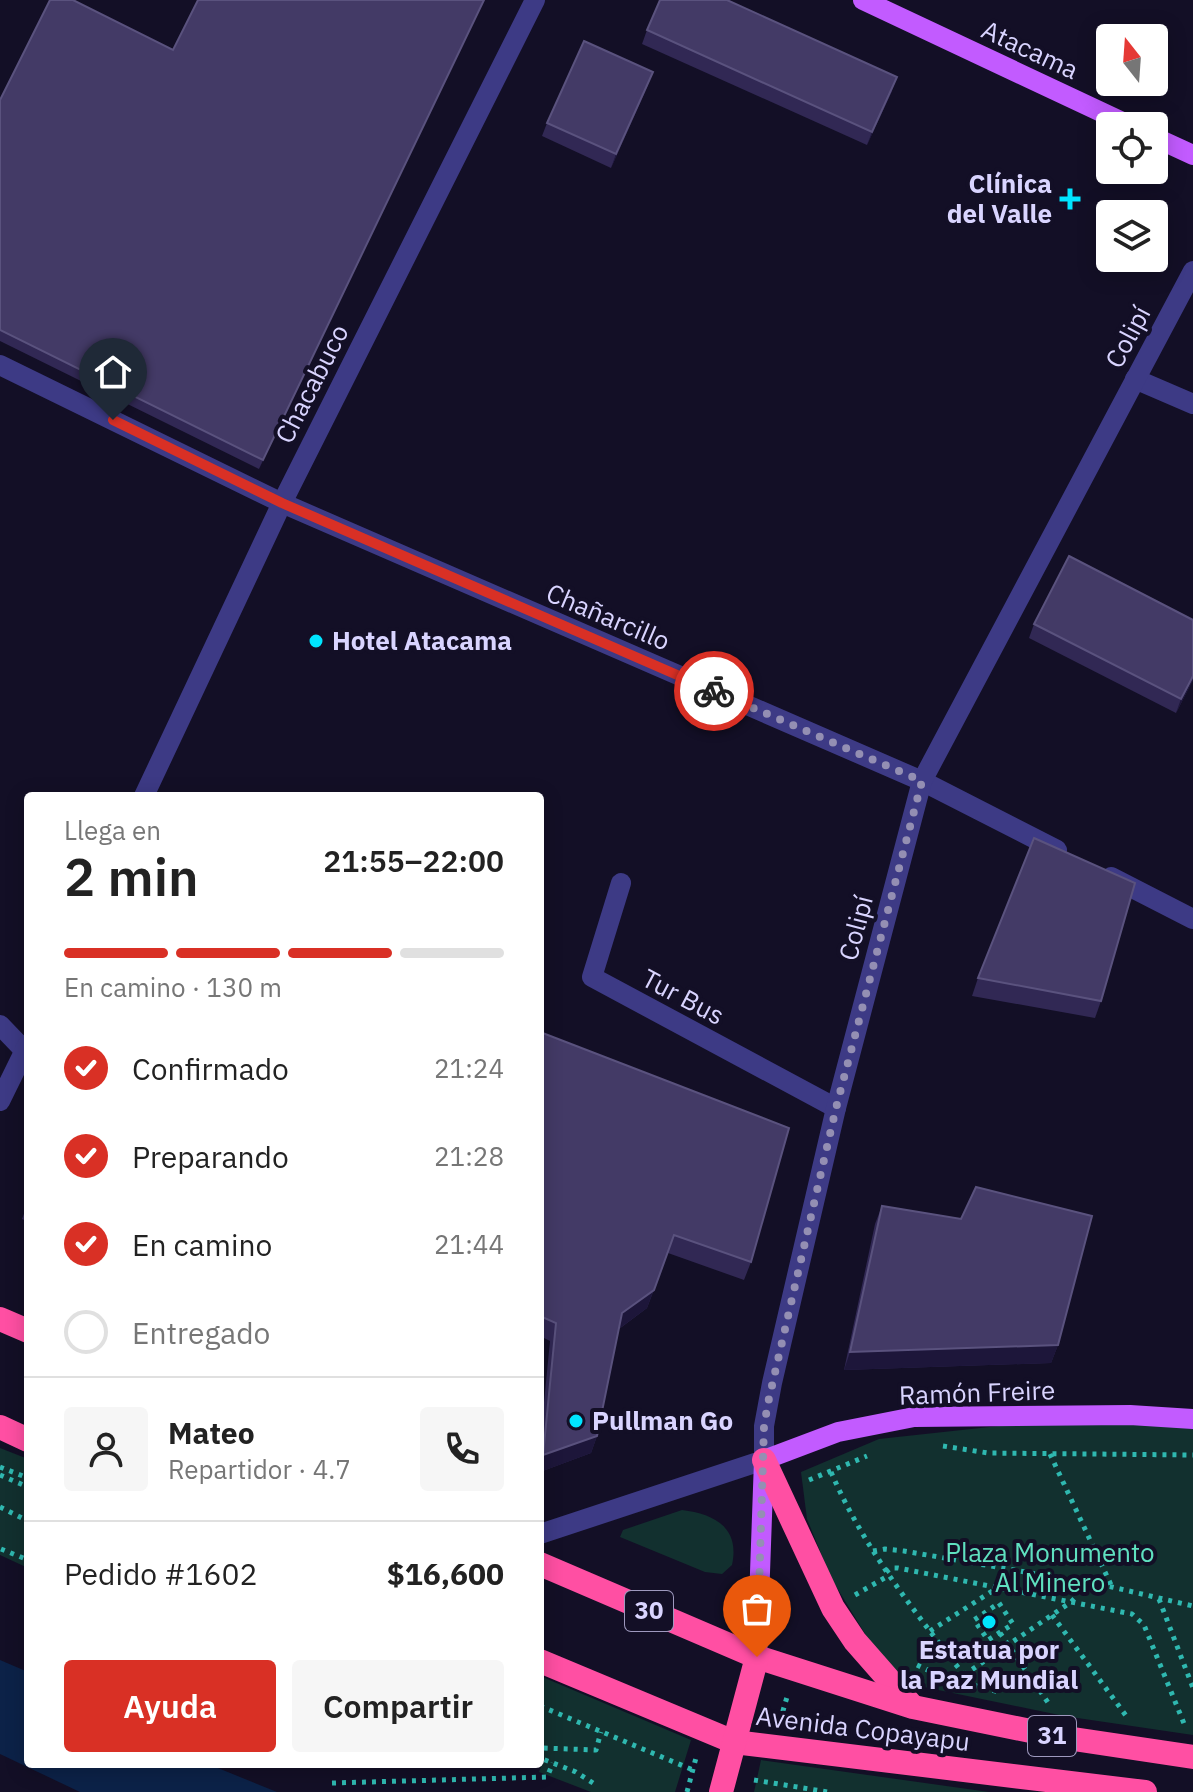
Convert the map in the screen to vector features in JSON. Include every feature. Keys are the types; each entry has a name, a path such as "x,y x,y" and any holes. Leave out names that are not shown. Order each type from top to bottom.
{"highway":[{"path":"0,1319 24,1329"},
{"path":"0,1427 24,1438"},
{"path":"764,1460 833,1608 855,1641 913,1707"},
{"name":"Avenida Copayapu","path":"544,1566 757,1657 913,1707 1060,1737 1193,1757"},
{"path":"721,1792 757,1657"},
{"name":"Avenida Copayapu","path":"544,1663 734,1742 1145,1792"}],"main road":[{"name":"Atacama","path":"863,0 1101,112"},
{"path":"1168,143 1193,155"},
{"name":"Ramón Freire","path":"764,1460 838,1432 914,1417 1130,1415 1193,1419"},
{"name":"Colipí","path":"757,1657 764,1460"}],"street":[{"name":"Chacabuco","path":"146,792 282,503 535,0"},
{"name":"Colipí","path":"764,1460 764,1426 772,1383 836,1108 922,781 1193,271"},
{"name":"Chañarcillo","path":"0,365 282,503 922,781 1193,919"},
{"path":"1135,379 1193,404"},
{"name":"Tur Bus","path":"621,883 592,977 836,1108"},
{"path":"0,1025 24,1045"},
{"path":"0,1101 24,1051"},
{"name":"Ramón Freire","path":"544,1533 764,1460"}],"path":[{"path":"932,1444 970,1452 1193,1455"},
{"path":"803,1445 811,1491"},
{"path":"809,1480 880,1451"},
{"path":"1050,1454 1112,1587"},
{"path":"0,1467 24,1476"},
{"path":"831,1472 845,1505 886,1572 972,1685"},
{"path":"0,1475 24,1485"},
{"path":"0,1507 24,1519"},
{"path":"1,1549 24,1558"},
{"path":"873,1551 904,1551 1080,1581 1193,1606"},
{"path":"886,1572 898,1568 1138,1617 1185,1726"},
{"path":"964,1675 1071,1602 1076,1597 1080,1581"},
{"path":"845,1587 860,1609"},
{"path":"930,1631 997,1588"},
{"path":"1159,1598 1193,1688"},
{"path":"977,1601 985,1612"},
{"path":"999,1603 1013,1624 988,1640 974,1620 985,1612 999,1603"},
{"path":"1052,1615 1127,1717"},
{"path":"1000,1633 1049,1704 1035,1702"},
{"path":"910,1661 942,1677 1007,1695"},
{"path":"544,1708 693,1770"},
{"path":"1112,1714 1142,1719"},
{"path":"1171,1724 1193,1727"},
{"path":"544,1748 596,1750 601,1732"},
{"path":"687,1792 697,1754"},
{"path":"544,1760 576,1772 593,1783"},
{"path":"332,1783 547,1777 553,1763"}],"green space":[{"name":"Plaza Monumento Al Minero","path":"1193,1423 1193,1735 1064,1716 919,1686 902,1678 867,1637 831,1578 807,1519 801,1472 879,1439 1008,1425"},
{"path":"0,1448 24,1457 24,1566 0,1555"},
{"path":"682,1510 714,1519 728,1532 734,1552 732,1565 722,1574 705,1572 620,1537 623,1530"},
{"path":"544,1678 691,1740 675,1792 591,1792 539,1772 544,1768"},
{"path":"761,1760 989,1792 754,1792"}],"water":[{"path":"0,1660 24,1670 24,1765 0,1754"},
{"path":"29,1768 218,1768 277,1792 80,1792"}],"building":[{"path":"50,0 73,0 173,50 198,0 484,0 263,460 0,330 0,100"},
{"path":"660,0 727,0 897,77 872,132 647,30"},
{"path":"584,41 653,72 616,154 547,123"},
{"path":"1069,556 1193,620 1193,676 1181,699 1034,624"},
{"path":"1034,838 1135,883 1101,1001 978,978"},
{"path":"544,1034 789,1128 751,1262 674,1235 654,1290 622,1313 597,1436 544,1455 556,1323 544,1318"},
{"path":"976,1187 1092,1216 1058,1345 850,1352 882,1206 961,1219"}],"way so far":[{"path":"714,691 922,781 836,1108 768,1403 764,1426 757,1657"}],"place":[{"name":"Clínica del Valle","path":"1070,199"},
{"name":"Hotel Atacama","path":"316,641"},
{"name":"Pullman Go","path":"576,1421"},
{"name":"Estatua por la Paz Mundial","path":"989,1622"}],"route":[{"path":"113,420 282,503 714,691"}]}
